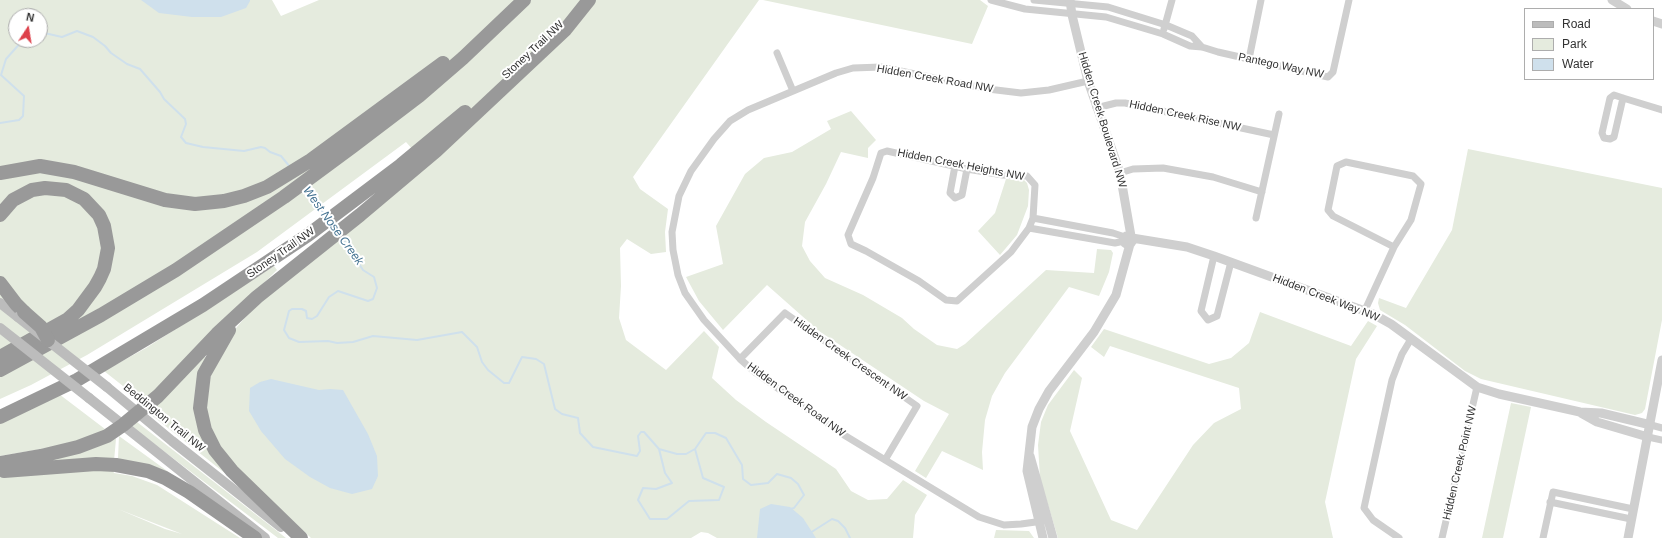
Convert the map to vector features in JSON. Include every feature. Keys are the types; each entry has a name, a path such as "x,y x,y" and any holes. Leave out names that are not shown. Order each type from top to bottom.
{"highway":[{"path":"0,173 40,166 74,172 164,200 188,203 224,201 250,194 275,182 311,160 407,91 465,46 518,0"},
{"path":"0,370 114,307 176,270 284,197 419,96 463,58 524,0"},
{"path":"0,463 42,456 78,447 107,436 123,426 158,396 216,334 257,297 360,215 436,151 550,45 565,30 588,0"},
{"name":"Stoney Trail NW","path":"0,417 77,380 203,305 308,235 401,164 464,113 588,0"},
{"path":"0,184 39,171 57,169"},
{"path":"0,215 13,200 32,190 45,188 66,190 84,199 99,215 104,226 108,248 106,263 100,278 78,310 68,319 0,357"},
{"path":"0,283 21,314 41,327 48,340"},
{"path":"233,320 229,330 204,374 200,408 205,430 215,450 232,471 301,538"},
{"path":"0,472 96,464 116,465 148,471 165,478 189,492 255,538"}],"main road":[{"path":"0,303 21,314"},
{"path":"0,328 265,538"},
{"name":"Beddington Trail NW","path":"48,340 172,441 296,538"}],"street":[{"name":"Pantego Way NW","path":"991,0 1025,9 1072,15 1106,17 1163,34 1190,46 1202,47 1328,77 1333,72 1349,0"},
{"name":"Pantego Way NW","path":"1034,0 1070,2 1108,7 1166,25 1192,36 1202,47"},
{"path":"1163,34 1172,0"},
{"path":"1249,59 1261,0"},
{"path":"1612,0 1625,8"},
{"name":"Hidden Creek Boulevard NW","path":"1053,538 1043,521 1027,471 1028,449 1032,428 1039,409 1049,390 1105,315 1116,295 1126,257 1128,240 1128,218 1120,173 1096,108 1088,81 1070,2"},
{"path":"777,52 793,91"},
{"name":"Hidden Creek Road NW","path":"1043,521 1004,524 979,517 844,435 773,386 740,359 704,320 685,293 678,275 673,250 674,218 680,196 691,171 714,139 730,121 748,110 836,73 853,68 881,67 988,89 1022,93 1049,90 1088,81"},
{"path":"1623,98 1614,137 1610,139 1604,138 1602,133 1610,98 1614,96 1623,98 1662,110"},
{"name":"Hidden Creek Rise NW","path":"1096,108 1116,103 1125,103 1274,135"},
{"path":"1256,218 1279,114"},
{"name":"Hidden Creek Heights NW","path":"887,151 955,166 1003,175 1027,176 1035,185 1033,218 1029,228 1011,252 957,301 946,300 919,281 851,244 848,235 873,178 881,153 887,151"},
{"path":"1365,310 1394,247 1411,220 1421,184 1413,176 1346,162 1337,166 1328,210 1333,216 1394,247"},
{"path":"955,166 950,193 955,198 962,195 967,169"},
{"path":"1120,173 1133,168 1163,168 1214,177 1262,192"},
{"name":"Hidden Creek Way NW","path":"1033,218 1113,233 1128,240"},
{"name":"Hidden Creek Way NW","path":"1029,228 1115,243 1128,240 1149,241 1187,247 1365,310 1390,324 1477,387 1500,394 1580,412 1601,413 1651,425"},
{"path":"1214,256 1201,311 1208,320 1217,316 1230,262"},
{"name":"Hidden Creek Crescent NW","path":"740,359 785,313 917,406 885,460"},
{"path":"1399,538 1373,520 1364,508 1392,380 1402,354 1411,339"},
{"path":"1628,538 1651,425 1662,360"},
{"name":"Hidden Creek Point NW","path":"1442,538 1477,387"},
{"name":"Hidden Creek Way NW","path":"1580,412 1597,422 1648,437"},
{"path":"1651,425 1662,428"},
{"path":"1648,437 1662,440"},
{"path":"1543,538 1553,492 1633,509"},
{"path":"1550,502 1631,519"},
{"name":"Hidden Creek Boulevard NW","path":"1043,521 1043,538"}],"green space":[{"path":"0,0 272,0 281,16 319,0 759,0 633,177 640,189 668,209 665,232 666,252 651,254 627,239 620,248 621,286 619,318 626,340 666,370 704,331 719,347 712,378 736,400 836,469 851,491 868,500 887,499 903,480 927,495 915,515 913,538 717,538 708,533 701,532 691,538 311,538 224,456 206,416 205,389 226,340 253,308 298,268 331,247 352,225 427,166 406,142 257,252 87,355 31,385 0,399"},
{"path":"763,0 980,0 988,6 972,44"},
{"path":"851,111 876,140 868,148 868,158 841,152 826,184 805,222 802,246 810,261 825,278 863,295 902,318 914,329 937,345 957,349 965,344 1046,270 1094,273 1097,249 1111,250 1113,253 1109,272 1099,296 1069,287 1005,373 992,396 985,420 982,452 983,470 942,451 926,478 915,471 949,414 924,401 819,331 767,285 723,330 699,301 686,277 723,264 716,226 745,174 764,158 792,152 831,129 827,121"},
{"path":"1468,149 1662,188 1662,320 1645,409 1642,413 1635,415 1481,379 1465,371 1405,325 1380,310 1378,303 1379,298 1406,308 1452,230"},
{"path":"1006,179 1024,180 1027,183 1029,190 1028,206 1017,235 1000,255 978,231 995,213"},
{"path":"274,266 277,270 148,398 142,401 104,371 146,348"},
{"path":"1260,312 1351,346 1368,321 1377,326 1356,359 1325,502 1333,538 1058,538 1040,478 1038,445 1041,422 1048,405 1074,370 1082,378 1070,431 1111,520 1137,530 1193,445 1214,423 1241,409 1239,388 1110,346 1104,357 1091,347 1104,329 1209,364 1231,358 1249,343"},
{"path":"204,356 207,358 197,398 226,474 149,413"},
{"path":"59,394 105,429 102,432 71,444 0,456 0,424"},
{"path":"1511,403 1531,407 1503,538 1482,538"},
{"path":"137,422 286,538 278,538 132,427"},
{"path":"119,436 181,481 118,458"},
{"path":"114,438 116,439 114,461 52,462 52,459"},
{"path":"112,469 114,473 132,476 157,485 240,538 0,538 0,476","holes":["118,509 182,534 165,529"]},
{"path":"996,530 1029,531 1034,538 994,538"}],"water":[{"path":"141,0 250,1 246,8 221,17 192,17 159,13"},
{"path":"271,379 319,390 343,390 368,434 377,456 378,476 372,489 352,494 330,488 310,477 285,459 261,431 249,411 250,388 260,382"},
{"path":"771,504 790,507 803,518 816,538 757,538 760,509"}],"waterway":[{"name":"West Nose Creek","path":"48,34 62,37 77,31 93,37 105,46 111,53 127,64 140,69 160,92 164,99 185,119 186,124 181,137 186,143 203,147 244,151 261,147 281,156 290,167"},
{"name":"West Nose Creek","path":"0,123 19,120 23,116 24,96 1,75 6,59 16,48"},
{"name":"West Nose Creek","path":"305,188 325,215"},
{"name":"West Nose Creek","path":"341,236 363,270 374,277 377,288 373,299 368,301 338,291 329,297 317,316 312,319 307,318 306,311 302,309 292,309 289,311 284,330 289,338 299,342 328,341 337,343 353,342 373,336 417,340 462,332 477,347 482,362 488,370 504,383 509,383 522,357 536,359 544,364 555,409 562,414 578,418 580,433 593,447 637,456 640,451 638,436 641,432 644,432 659,449 665,473 672,483 656,489 643,488 638,500 650,519 667,519 689,501 719,500 724,487 703,478 695,449 706,433 715,433 726,438 742,465 743,479 751,485 768,483 777,474 791,478 798,484 804,495 794,508 790,509"},
{"name":"West Nose Creek","path":"659,449 677,454 686,454 695,449"},
{"name":"West Nose Creek","path":"810,533 832,519 838,521 845,528 850,538"}]}
